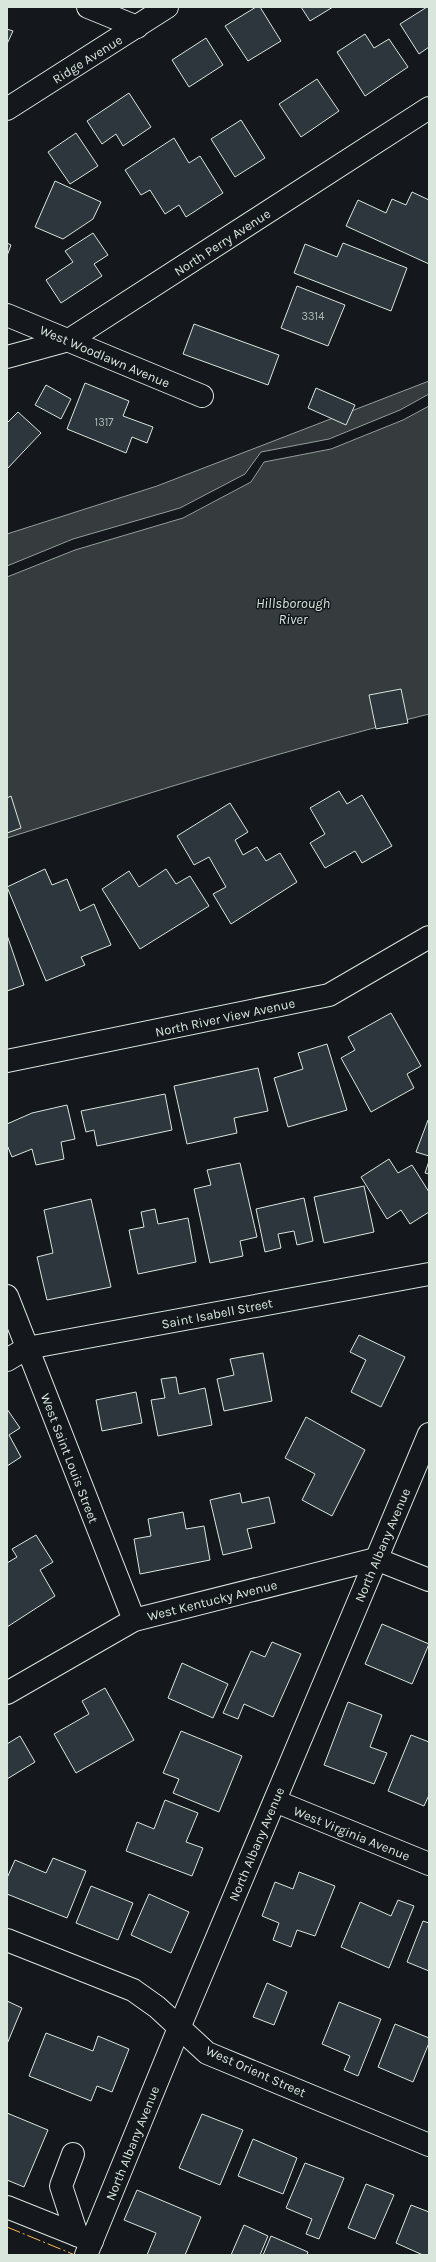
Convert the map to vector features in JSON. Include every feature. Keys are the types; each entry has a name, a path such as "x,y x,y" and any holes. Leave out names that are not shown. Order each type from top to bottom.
{"street":[{"path":"88,7 137,27"},
{"name":"Ridge Avenue","path":"7,109 167,7"},
{"name":"North Perry Avenue","path":"7,357 69,340 429,108"},
{"name":"West Woodlawn Avenue","path":"7,315 202,396"},
{"name":"North River View Avenue","path":"7,1061 329,995 429,937"},
{"name":"Saint Isabell Street","path":"7,1360 27,1348 429,1274"},
{"name":"West Saint Louis Street","path":"7,1296 134,1620"},
{"name":"North Albany Avenue","path":"85,2244 275,1801 429,1434"},
{"path":"376,1559 429,1580"},
{"name":"West Kentucky Avenue","path":"7,1693 134,1620 376,1559"},
{"name":"West Virginia Avenue","path":"275,1801 429,1864"},
{"name":"West Orient Street","path":"7,1940 133,1990 157,2007 178,2028 207,2052 429,2145"},
{"path":"73,2154 61,2186 85,2244"},
{"path":"7,2207 85,2244"}],"water":[{"path":"429,381 429,394 400,410 329,439 261,452 245,474 180,508 73,539 7,566 7,534 157,486"},
{"name":"Hillsborough River","path":"429,406 429,714 270,757 7,838 7,577 75,550 183,518 251,482 264,462 331,449 403,420"}],"building":[{"path":"256,7 260,7 281,41 248,61 225,26"},
{"path":"301,7 333,7 310,21"},
{"path":"429,7 429,47 419,54 400,24"},
{"path":"7,29 13,31 7,44"},
{"path":"365,34 374,48 389,39 408,67 365,96 337,52"},
{"path":"206,38 223,65 189,87 172,60"},
{"path":"317,79 339,111 301,137 279,104"},
{"path":"129,93 151,127 123,146 116,134 102,144 87,121"},
{"path":"241,120 265,158 235,177 211,139"},
{"path":"76,133 98,166 70,184 48,152"},
{"path":"174,138 189,163 200,156 223,193 186,217 179,205 165,214 150,190 141,195 125,170"},
{"path":"55,181 101,202 93,219 63,239 35,227"},
{"path":"412,192 429,200 429,264 346,226 358,200 386,213 392,199 406,205"},
{"path":"93,233 108,255 94,264 102,276 61,303 46,280 73,262 65,251"},
{"path":"7,243 11,245 7,256"},
{"path":"343,243 407,268 391,311 294,273 305,244 337,257"},
{"path":"297,286 345,305 328,346 281,328"},
{"path":"194,324 279,355 268,385 183,354"},
{"path":"85,383 129,401 123,416 153,427 147,443 132,437 126,453 67,429"},
{"path":"46,385 71,399 61,419 35,405"},
{"path":"316,388 355,405 346,425 308,408"},
{"path":"18,412 41,433 7,469 7,423"},
{"path":"401,689 408,723 376,729 369,695"},
{"path":"339,791 347,804 362,795 392,846 362,863 355,851 325,868 310,843 325,834 310,808"},
{"path":"11,796 21,828 7,833 7,798"},
{"path":"230,803 248,832 235,840 243,855 257,847 266,861 280,853 297,882 231,924 213,894 226,887 209,857 194,865 177,836"},
{"path":"45,869 52,885 67,879 80,911 94,904 111,945 81,957 85,965 46,981 7,887"},
{"path":"166,869 176,884 190,876 209,906 140,949 102,889 129,871 139,887"},
{"path":"7,935 24,985 7,991"},
{"path":"391,1013 421,1066 407,1074 414,1088 371,1112 341,1058 355,1050 348,1037"},
{"path":"327,1044 347,1110 288,1127 274,1078 303,1069 298,1053"},
{"path":"258,1068 268,1111 234,1118 237,1133 187,1144 174,1086"},
{"path":"165,1094 172,1130 97,1146 94,1130 86,1132 81,1111"},
{"path":"67,1105 75,1139 61,1142 64,1159 36,1165 32,1149 12,1157 7,1145 7,1124 32,1113"},
{"path":"428,1120 429,1121 429,1156 416,1152"},
{"path":"389,1159 398,1173 412,1165 429,1192 429,1212 410,1224 401,1210 387,1219 361,1177"},
{"path":"429,1161 429,1174 425,1173"},
{"path":"240,1163 257,1237 240,1241 243,1256 210,1263 194,1189 211,1185 207,1170"},
{"path":"364,1186 374,1232 324,1243 314,1197"},
{"path":"304,1198 313,1241 297,1245 294,1231 278,1234 281,1248 265,1252 256,1209"},
{"path":"91,1199 111,1287 47,1300 37,1257 53,1253 44,1210"},
{"path":"155,1209 158,1224 188,1218 196,1262 138,1274 129,1230 144,1227 141,1212"},
{"path":"359,1335 405,1357 381,1407 351,1392 366,1360 350,1352"},
{"path":"263,1353 272,1401 224,1411 217,1379 234,1375 230,1359"},
{"path":"176,1377 179,1394 205,1388 212,1425 158,1436 151,1400 165,1398 161,1379"},
{"path":"136,1392 142,1423 102,1431 96,1400"},
{"path":"7,1409 20,1428 9,1435 21,1457 7,1466"},
{"path":"306,1417 365,1450 332,1516 302,1500 315,1474 285,1458"},
{"path":"240,1493 242,1503 269,1497 275,1523 247,1529 252,1548 223,1555 210,1500"},
{"path":"183,1512 186,1529 204,1526 210,1560 140,1574 134,1539 151,1536 148,1519"},
{"path":"36,1535 53,1562 40,1570 55,1596 7,1627 7,1563 17,1557 12,1549"},
{"path":"382,1624 429,1644 412,1684 365,1664"},
{"path":"272,1642 301,1654 273,1717 244,1704 238,1719 223,1713 251,1651 265,1657"},
{"path":"182,1663 228,1684 213,1718 168,1698"},
{"path":"105,1688 134,1740 76,1773 54,1734 89,1714 82,1701"},
{"path":"348,1702 382,1715 370,1747 387,1753 374,1784 324,1765"},
{"path":"181,1731 242,1756 219,1812 173,1793 179,1779 163,1773"},
{"path":"411,1735 429,1742 429,1795 424,1806 388,1791"},
{"path":"20,1736 35,1762 7,1779 7,1744"},
{"path":"165,1800 198,1813 186,1842 203,1848 192,1876 126,1851 137,1822 154,1829"},
{"path":"53,1858 86,1871 67,1918 7,1894 7,1878 15,1860 46,1873"},
{"path":"299,1872 335,1886 315,1936 297,1930 291,1947 273,1940 279,1923 262,1916 275,1882 293,1889"},
{"path":"91,1886 133,1903 118,1940 76,1923"},
{"path":"149,1894 189,1912 171,1953 131,1935"},
{"path":"398,1900 414,1906 389,1968 341,1947 360,1902 391,1916"},
{"path":"423,1921 429,1923 429,1971 407,1962"},
{"path":"267,1983 287,1992 274,2025 253,2017"},
{"path":"7,2001 22,2008 7,2044"},
{"path":"339,2002 381,2019 358,2076 344,2070 350,2056 322,2044"},
{"path":"395,2024 429,2038 429,2043 413,2082 378,2067"},
{"path":"46,2033 93,2051 98,2036 129,2049 112,2092 97,2086 91,2101 29,2076"},
{"path":"7,2113 48,2130 24,2187 7,2180"},
{"path":"202,2114 243,2130 220,2185 179,2168"},
{"path":"253,2139 297,2158 283,2194 238,2176"},
{"path":"305,2163 344,2178 319,2239 306,2234 312,2219 286,2208"},
{"path":"366,2184 394,2195 375,2239 348,2228"},
{"path":"137,2190 201,2217 185,2255 147,2255 156,2233 124,2220"},
{"path":"411,2205 429,2212 429,2255 423,2255 396,2243"},
{"path":"244,2225 268,2236 260,2255 231,2255"},
{"path":"271,2236 308,2252 307,2255 263,2255"}],"power":[{"path":"7,2227 75,2255"}]}
